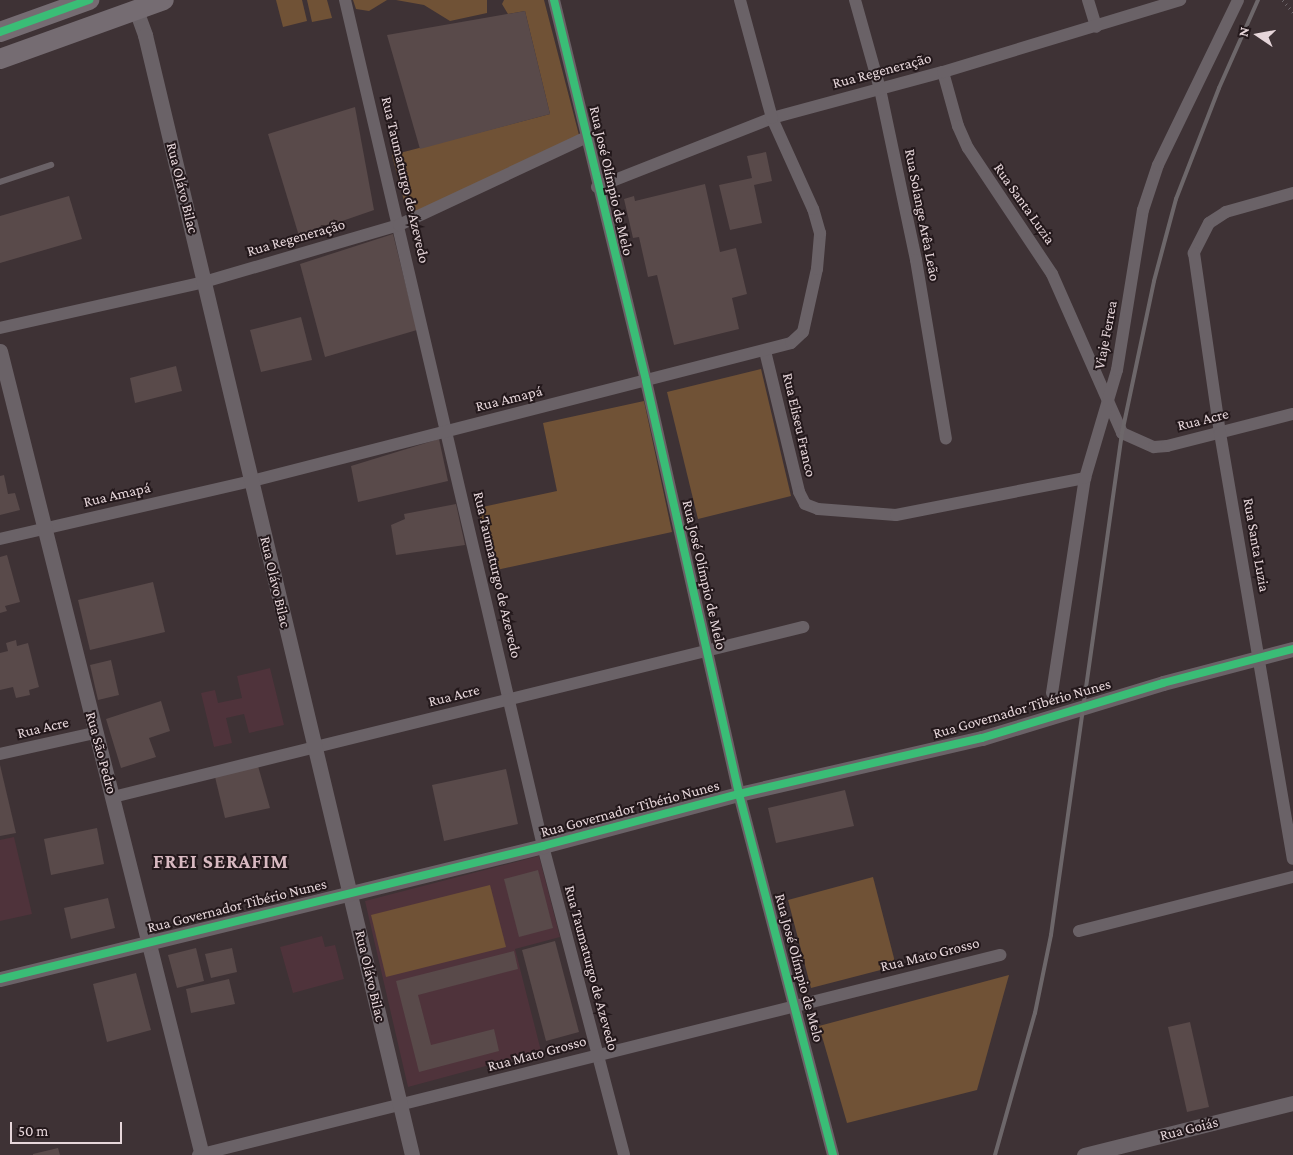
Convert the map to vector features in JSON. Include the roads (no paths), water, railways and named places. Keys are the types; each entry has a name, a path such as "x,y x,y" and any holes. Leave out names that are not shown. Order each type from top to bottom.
{"main road":[{"path":"0,32 89,0"},
{"path":"0,59 164,0"}],"street":[{"name":"Rua Taumaturgo de Azevedo","path":"345,0 400,225 543,846 624,1155"},
{"name":"Rua José Olímpio de Melo","path":"554,0 646,381 739,794 833,1155"},
{"path":"740,0 772,118"},
{"name":"Rua Solange Arêa Leão","path":"855,0 880,89 916,260 946,439"},
{"path":"1088,0 1096,27"},
{"name":"Rua Regeneração","path":"598,187 772,118 943,72 1180,0"},
{"name":"Viaje Ferrea","path":"1052,693 1084,478 1126,325 1134,257 1143,210 1158,165 1238,0"},
{"name":"Rua Olávo Bilac","path":"136,10 145,35 315,748 351,891 412,1155"},
{"name":"Rua Santa Luzia","path":"943,72 958,126 968,148 1052,274 1084,340 1106,402 1122,433"},
{"name":"Rua Amapá","path":"0,539 252,482 791,343 803,332 817,269 820,233 813,209 772,118"},
{"name":"Rua Regeneração","path":"0,328 204,282 400,225 587,137"},
{"name":"Rua Santa Luzia","path":"1293,193 1226,212 1209,222 1200,236 1194,253 1220,433 1293,859"},
{"name":"Rua São Pedro","path":"0,351 46,528 94,733 113,797 150,943 201,1155"},
{"name":"Rua Eliseu Franco","path":"765,351 788,450 805,504 818,509 896,515 1084,478"},
{"name":"Rua Acre","path":"1122,433 1154,447 1220,433 1293,414"},
{"name":"Rua Acre","path":"113,797 803,627"},
{"name":"Rua Governador Tibério Nunes","path":"0,979 150,943 351,891 543,846 739,794 982,738 1163,683 1293,649"},
{"name":"Rua Acre","path":"0,754 94,733"},
{"path":"1079,931 1293,877"},
{"name":"Rua Mato Grosso","path":"201,1155 1000,954"},
{"name":"Rua Goiás","path":"1084,1155 1293,1102"}],"lane":[{"path":"0,182 51,165"}],"railway":[{"path":"995,1155 1035,1013 1051,935 1122,433 1154,281 1176,199 1219,88 1258,0"}],"district":[{"name":"FREI SERAFIM","path":"221,861"}]}
